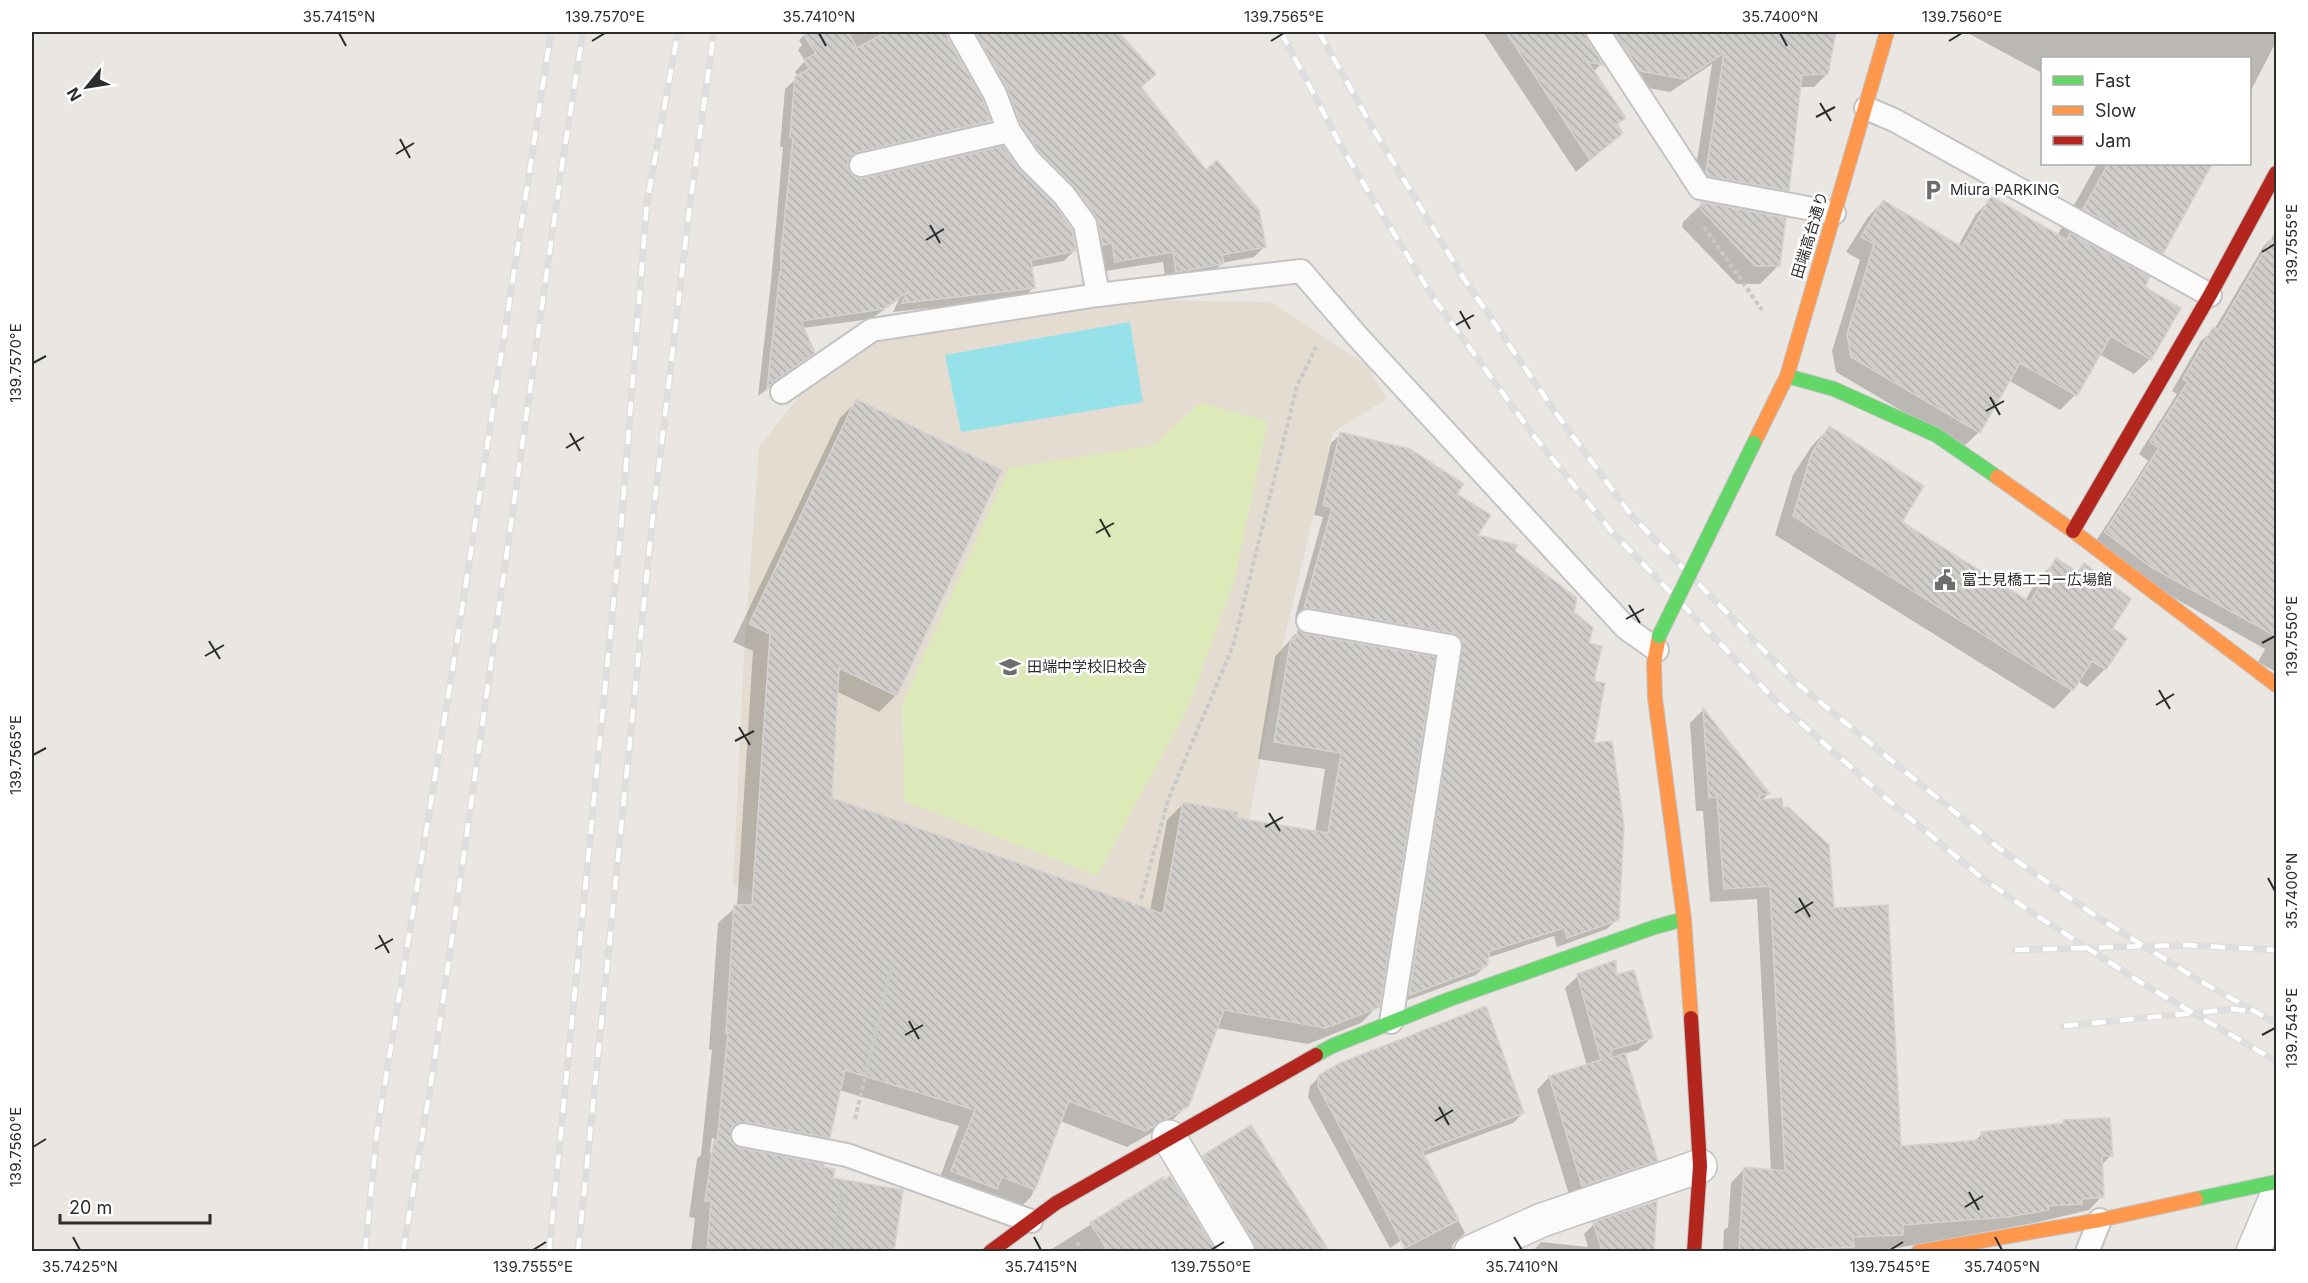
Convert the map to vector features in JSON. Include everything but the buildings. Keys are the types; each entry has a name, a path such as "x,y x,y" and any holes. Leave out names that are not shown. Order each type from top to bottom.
{"street":[{"name":"田端高台通り","path":"1658,643 1786,376 1887,32"},
{"path":"2073,531 2210,295 2277,173"},
{"path":"1786,376 1834,389 1936,435 2073,531 2277,685"},
{"path":"1658,643 1654,663 1655,698 1684,919 1698,1108 1700,1166 1694,1251"},
{"path":"990,1251 1056,1203 1332,1046 1450,999 1624,937 1684,919"},
{"path":"1169,1137 1238,1251"},
{"path":"1471,1251 1542,1220 1700,1166"},
{"path":"1918,1251 2100,1220 2277,1182"},
{"path":"2253,1251 2277,1198"}],"lane":[{"path":"960,32 995,94 1009,131 1029,160 1064,195 1085,225 1098,295"},
{"path":"1598,32 1700,188 1834,213"},
{"path":"1866,108 1894,120 2210,295"},
{"path":"861,165 1009,131"},
{"path":"782,392 872,330 1098,295 1301,271 1626,628 1658,643"},
{"path":"1308,621 1450,646 1391,1022"},
{"path":"743,1136 847,1155 1031,1221"},
{"path":"2087,1251 2100,1220"}],"path":[{"path":"1700,188 1701,224 1767,318"},
{"path":"1141,899 1168,800 1233,646 1297,386 1317,346 1342,318"},
{"path":"832,1251 847,1155 892,964"}],"shaded area":[{"name":"田端中学校旧校舎","path":"1134,300 1271,302 1368,366 1387,399 1333,432 1275,679 1226,946 1192,1041 733,885 744,656 759,447 805,389 873,343"}],"green space":[{"path":"1200,403 1268,421 1234,581 1189,706 1097,876 904,801 902,704 1009,468 1153,445"}],"water":[{"path":"1130,322 1143,402 961,432 945,355"}],"railway":[{"path":"365,1252 377,1132 455,654 551,32"},
{"path":"403,1252 434,1064 583,32"},
{"path":"549,1252 621,527 647,202 678,32"},
{"path":"578,1252 651,533 690,204 714,32"},
{"path":"1281,32 1342,148 1434,299 1534,436 1612,532 1775,700 1889,801 1981,877 2148,987 2276,1061"},
{"path":"1319,32 1375,132 1464,279 1558,416 1632,516 1793,680 2000,849 2094,915 2200,981 2276,1023"},
{"path":"2015,950 2185,945 2276,950"},
{"path":"2064,1026 2233,1009 2250,1011"}],"traffic: fast":[{"path":"1787,376 1834,389 1936,435 1997,477"},
{"path":"1659,636 1754,443"},
{"path":"1316,1055 1332,1046 1450,999 1655,927 1684,919"},
{"path":"2196,1199 2276,1182"}],"traffic: slow":[{"path":"1754,443 1787,376 1887,32"},
{"path":"1997,477 2073,531 2276,685"},
{"path":"1659,636 1654,663 1655,698 1684,919 1691,1018"},
{"path":"1918,1252 2100,1220 2196,1199"}],"traffic: jam":[{"path":"2073,531 2210,295 2276,173"},
{"path":"1691,1018 1700,1166 1694,1252"},
{"path":"990,1252 1056,1203 1316,1055"}],"place":[{"name":"Miura PARKING","path":"1933,190"},
{"name":"富士見橋エコー広場館","path":"1945,580"},
{"name":"田端中学校旧校舎","path":"1010,667"}]}
